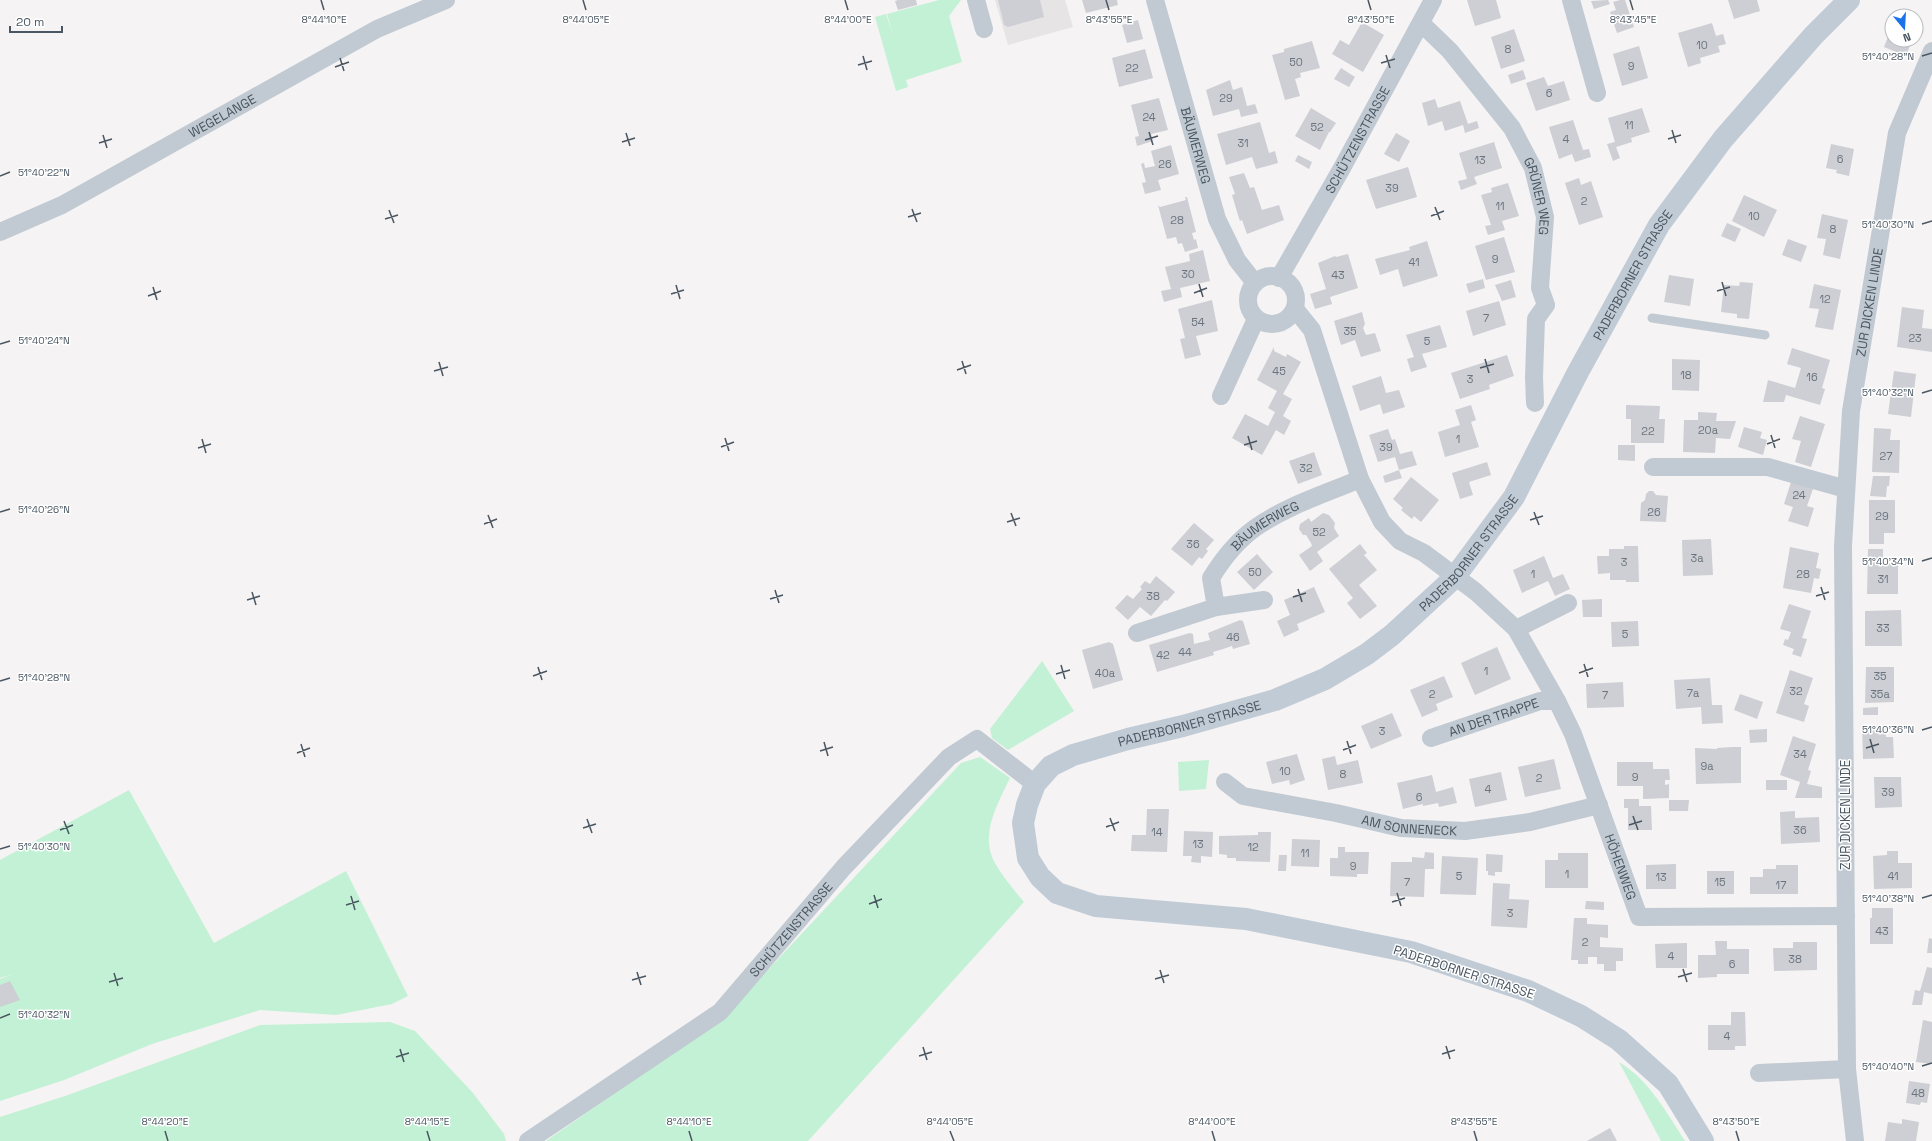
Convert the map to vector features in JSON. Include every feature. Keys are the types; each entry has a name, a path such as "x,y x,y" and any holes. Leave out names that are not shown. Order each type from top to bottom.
{"main road":[{"name":"PADERBORNER STRASSE","path":"1703,1141 1668,1084 1619,1040 1581,1016 1528,991 1404,951 1246,919 1096,906 1057,893 1040,877 1028,858 1023,823 1027,805 1035,784 1051,766 1073,755 1275,700 1325,679 1367,654 1392,635 1454,578 1514,497 1578,372 1659,225 1723,139 1813,36 1849,0"}],"street":[{"name":"WEGELANGE","path":"0,232 62,205 377,29 446,0"},
{"path":"976,0 984,29"},
{"name":"BÄUMERWEG","path":"1155,0 1217,219 1237,260 1255,283"},
{"name":"SCHÜTZENSTRASSE","path":"1279,278 1342,168 1433,0"},
{"path":"1570,0 1597,93"},
{"name":"GRÜNER WEG","path":"1421,23 1450,51 1512,128 1533,168 1545,217 1540,288 1546,305 1536,319 1534,377 1535,403"},
{"name":"ZUR DICKEN LINDE","path":"1855,1141 1847,1069 1848,1018 1843,546 1851,410 1897,133 1932,51"},
{"path":"1295,309 1286,319 1274,324 1266,324 1256,319 1249,310 1248,298 1250,290 1255,283 1263,278 1271,276 1286,281 1292,287 1295,295 1295,309 1312,330 1360,479 1382,522 1400,541 1424,553 1454,578"},
{"path":"1221,396 1256,319"},
{"path":"1653,467 1768,467 1846,489"},
{"name":"BÄUMERWEG","path":"1216,607 1211,578 1222,561 1254,528 1278,514 1360,479"},
{"name":"HÖHENWEG","path":"1454,578 1476,592 1516,629 1557,701 1573,734 1638,917 1846,916"},
{"path":"1137,633 1216,607 1264,600"},
{"path":"1516,629 1568,603"},
{"name":"AN DER TRAPPE","path":"1431,738 1540,701 1557,701"},
{"name":"SCHÜTZENSTRASSE","path":"528,1141 720,1012 844,867 949,758 977,739 1035,784"},
{"name":"AM SONNENECK","path":"1225,782 1243,796 1336,813 1401,828 1464,831 1530,822 1599,805"},
{"path":"1759,1073 1847,1069"}],"lane":[{"path":"1652,318 1765,335"}],"shaded area":[{"path":"995,0 1065,0 1073,27 1008,45"}],"green space":[{"path":"939,0 961,0 949,16 962,62 906,80 908,87 896,91 875,17 886,14 893,35 887,14"},
{"path":"1042,661 1074,711 1008,750 992,738 990,729"},
{"path":"980,757 1010,778 993,815 989,834 989,844 993,860 1024,902 808,1141 546,1141 724,1017 961,763"},
{"path":"1209,760 1206,789 1179,791 1178,762"},
{"path":"129,790 214,943 346,871 408,996 392,1004 336,1015 260,1010 152,1044 64,1080 0,1101 0,979 13,974 0,978 0,860"},
{"path":"390,1022 415,1031 473,1093 504,1134 506,1141 0,1141 0,1117 65,1096 260,1025"},
{"path":"1619,1062 1629,1069 1648,1087 1664,1108 1685,1141 1661,1141"}],"building":[{"path":"916,0 917,5 898,10 895,1"},
{"path":"998,0 1040,0 1044,17 1008,27 1004,25"},
{"path":"1082,0 1117,0 1118,5 1086,13"},
{"path":"1467,0 1496,0 1501,18 1475,26"},
{"path":"1608,0 1610,4 1594,9 1591,1"},
{"path":"1625,0 1634,27 1617,33 1610,12 1616,10 1613,2"},
{"path":"1728,0 1757,0 1760,11 1734,19"},
{"path":"1138,20 1143,39 1127,43 1122,25"},
{"path":"1362,22 1384,35 1363,72 1332,54 1340,40 1349,45"},
{"path":"1712,23 1716,36 1723,34 1726,44 1718,46 1720,52 1700,58 1701,63 1688,67 1678,33"},
{"path":"1514,29 1525,61 1501,69 1491,37"},
{"path":"1312,41 1320,68 1300,73 1301,77 1295,79 1300,96 1285,100 1272,55 1284,52 1284,49"},
{"path":"1639,46 1648,78 1622,86 1613,54"},
{"path":"1886,48 1909,48 1906,56"},
{"path":"1145,49 1153,78 1119,87 1112,58"},
{"path":"1341,68 1355,77 1349,87 1334,79"},
{"path":"1523,70 1526,79 1511,84 1508,75"},
{"path":"1544,77 1548,86 1564,81 1570,100 1536,111 1526,83"},
{"path":"1230,80 1233,90 1242,87 1247,106 1255,104 1258,113 1241,117 1239,109 1213,116 1206,90"},
{"path":"1159,98 1168,130 1151,134 1153,141 1137,146 1135,137 1139,136 1131,105"},
{"path":"1435,99 1438,108 1460,101 1468,124 1477,121 1479,128 1465,133 1463,125 1445,131 1442,121 1428,126 1422,103"},
{"path":"1311,108 1336,123 1329,132 1320,150 1295,136"},
{"path":"1642,108 1650,132 1631,138 1632,142 1616,147 1620,158 1613,161 1607,144 1615,142 1608,118"},
{"path":"1573,120 1583,150 1589,149 1591,157 1575,162 1572,154 1559,159 1549,127"},
{"path":"1260,122 1269,153 1275,151 1278,163 1256,169 1252,157 1226,165 1217,134"},
{"path":"1396,133 1410,141 1399,162 1384,154"},
{"path":"1494,142 1502,168 1474,177 1477,184 1461,190 1458,181 1467,179 1459,153"},
{"path":"1831,144 1854,149 1849,176 1836,173 1837,170 1826,168"},
{"path":"1171,145 1179,174 1158,180 1161,190 1145,194 1142,183 1146,182 1141,164 1144,163 1145,168 1155,166 1151,151"},
{"path":"1298,155 1312,162 1309,169 1295,161"},
{"path":"1408,167 1417,197 1376,209 1366,180"},
{"path":"1244,173 1250,188 1254,187 1262,210 1279,205 1284,220 1247,234 1242,220 1240,221 1238,215 1232,195 1235,194 1229,177"},
{"path":"1579,178 1581,185 1591,181 1603,217 1579,225 1565,183"},
{"path":"1508,183 1519,216 1502,221 1505,230 1488,235 1485,226 1491,225 1481,195 1492,192 1491,188"},
{"path":"1744,195 1777,210 1764,237 1732,221"},
{"path":"1185,197 1187,197 1196,232 1192,233 1194,240 1196,239 1198,248 1185,252 1182,243 1178,244 1176,237 1167,239 1158,205 1160,207 1186,200"},
{"path":"1822,214 1848,220 1840,259 1823,255 1826,239 1817,238"},
{"path":"1727,223 1741,229 1735,242 1721,236"},
{"path":"1504,237 1515,272 1486,280 1475,246"},
{"path":"1788,239 1807,246 1801,262 1782,255"},
{"path":"1427,241 1438,276 1403,287 1398,269 1380,275 1375,259 1410,250 1409,247"},
{"path":"1203,250 1210,281 1180,288 1182,297 1164,302 1161,291 1171,289 1165,267 1190,261 1189,254"},
{"path":"1348,254 1358,288 1330,297 1332,304 1315,309 1310,294 1326,289 1318,263 1335,256"},
{"path":"1669,275 1694,279 1690,306 1664,302"},
{"path":"1483,279 1485,288 1469,293 1466,284"},
{"path":"1511,280 1516,297 1502,301 1495,285"},
{"path":"1740,282 1753,283 1749,319 1737,318 1737,314 1721,312 1724,285 1739,286"},
{"path":"1814,284 1841,290 1833,330 1815,327 1819,309 1809,308"},
{"path":"1212,300 1218,331 1196,336 1201,355 1185,359 1180,339 1185,338 1178,309"},
{"path":"1499,301 1506,325 1473,336 1466,311"},
{"path":"1902,307 1924,310 1922,328 1932,329 1932,352 1897,347"},
{"path":"1362,312 1365,324 1363,328 1366,335 1375,333 1381,351 1361,357 1355,340 1341,345 1334,321"},
{"path":"1440,325 1447,347 1422,354 1427,367 1411,372 1407,359 1414,357 1406,335"},
{"path":"1274,347 1274,351 1286,357 1287,354 1301,362 1283,394 1292,399 1283,416 1291,421 1284,435 1276,430 1262,455 1232,438 1245,414 1268,426 1275,412 1268,408 1277,391 1257,380"},
{"path":"1792,348 1830,360 1822,388 1825,389 1820,405 1786,395 1784,402 1763,402 1768,380 1795,388 1801,368 1787,364"},
{"path":"1507,355 1514,376 1489,385 1490,389 1460,399 1451,373"},
{"path":"1672,359 1700,360 1699,391 1672,390"},
{"path":"1894,371 1916,374 1911,417 1888,414"},
{"path":"1381,376 1386,393 1399,390 1405,407 1383,414 1380,404 1360,411 1352,386"},
{"path":"1471,405 1476,420 1471,422 1479,447 1445,457 1438,432 1460,425 1455,410"},
{"path":"1626,405 1660,406 1659,419 1665,419 1664,443 1631,443 1631,419 1626,419"},
{"path":"1698,412 1717,413 1716,421 1736,421 1730,439 1716,438 1715,453 1683,452 1684,420 1698,420"},
{"path":"1800,416 1825,424 1811,467 1795,462 1801,441 1792,439"},
{"path":"1744,427 1762,432 1760,438 1767,440 1763,455 1738,447"},
{"path":"1874,428 1891,429 1890,440 1900,440 1899,473 1872,472"},
{"path":"1388,429 1392,440 1395,439 1400,454 1412,451 1417,465 1399,470 1395,457 1378,462 1369,435"},
{"path":"1618,445 1635,445 1635,461 1618,460"},
{"path":"1314,452 1322,475 1298,484 1289,461"},
{"path":"1487,462 1491,475 1469,482 1473,495 1460,499 1452,473"},
{"path":"1399,470 1402,478 1385,483 1383,476"},
{"path":"1873,476 1890,476 1886,497 1870,496"},
{"path":"1411,477 1439,500 1421,522 1414,516 1412,519 1401,510 1403,508 1393,499"},
{"path":"1792,479 1814,486 1807,506 1814,508 1808,527 1788,521 1793,507 1784,504"},
{"path":"1649,491 1653,491 1656,495 1668,496 1666,522 1640,521 1641,503 1645,500 1646,494"},
{"path":"1869,500 1895,500 1895,533 1884,533 1884,544 1869,544"},
{"path":"1323,513 1329,515 1335,523 1334,528 1339,536 1317,552 1323,561 1310,571 1299,555 1312,546 1306,535 1303,535 1299,529 1300,524 1309,518 1311,522"},
{"path":"1194,523 1214,540 1206,549 1208,551 1202,559 1199,557 1192,566 1171,549"},
{"path":"1711,539 1713,575 1683,576 1682,540"},
{"path":"1360,544 1367,553 1364,555 1377,570 1359,585 1377,606 1360,619 1347,603 1353,598 1329,569"},
{"path":"1624,546 1638,546 1639,582 1610,580 1610,573 1598,574 1597,556 1609,556 1609,549 1624,549"},
{"path":"1790,547 1819,553 1816,568 1821,569 1819,579 1814,578 1811,593 1783,588"},
{"path":"1868,549 1883,549 1883,563 1898,563 1898,594 1867,594"},
{"path":"1257,554 1273,572 1254,590 1237,572"},
{"path":"1544,556 1553,578 1563,574 1570,589 1555,596 1548,581 1522,593 1513,570"},
{"path":"1156,576 1175,592 1167,601 1165,600 1151,616 1140,607 1128,620 1115,608 1127,595 1133,599 1142,589 1140,587 1145,581 1150,584"},
{"path":"1314,587 1325,612 1297,624 1299,630 1284,637 1277,621 1290,615 1284,600"},
{"path":"1602,599 1602,617 1583,617 1582,600"},
{"path":"1789,604 1811,611 1802,638 1807,639 1801,657 1792,654 1794,649 1783,645 1785,639 1788,640 1791,632 1780,629"},
{"path":"1901,610 1902,646 1865,646 1865,611"},
{"path":"1240,620 1243,621 1250,644 1233,649 1232,646 1213,652 1214,655 1157,672 1149,645 1190,633 1193,634 1194,644 1210,640 1208,633"},
{"path":"1638,621 1639,646 1612,647 1611,622"},
{"path":"1109,642 1113,644 1123,680 1093,689 1082,650"},
{"path":"1497,647 1511,679 1475,695 1461,663"},
{"path":"1866,667 1894,667 1894,702 1865,703"},
{"path":"1790,670 1813,678 1804,704 1809,706 1804,722 1776,713"},
{"path":"1444,676 1453,697 1436,704 1438,710 1422,717 1410,690"},
{"path":"1710,678 1712,705 1722,705 1723,723 1702,724 1701,707 1676,709 1674,680"},
{"path":"1623,682 1624,707 1587,708 1586,684"},
{"path":"1740,694 1763,702 1757,719 1734,710"},
{"path":"1878,707 1878,715 1863,715 1863,708"},
{"path":"1392,713 1402,736 1371,749 1361,726"},
{"path":"1886,726 1886,737 1893,737 1894,758 1863,759 1862,727"},
{"path":"1767,729 1767,742 1750,743 1749,730"},
{"path":"1793,736 1816,744 1808,770 1811,771 1807,784 1822,787 1822,798 1795,798 1800,782 1780,775"},
{"path":"1741,747 1741,783 1696,784 1695,748 1717,749"},
{"path":"1297,754 1305,780 1290,785 1289,780 1272,784 1266,762"},
{"path":"1335,756 1337,765 1358,760 1363,783 1328,790 1322,759"},
{"path":"1554,759 1561,789 1525,797 1518,767"},
{"path":"1617,762 1653,762 1653,769 1669,769 1670,780 1665,780 1665,785 1669,784 1669,798 1643,799 1643,786 1617,786"},
{"path":"1501,772 1507,800 1475,807 1469,779"},
{"path":"1432,775 1436,792 1453,787 1457,803 1439,807 1438,803 1423,806 1423,804 1403,809 1397,783"},
{"path":"1874,777 1901,777 1902,807 1875,808"},
{"path":"1766,780 1787,780 1787,790 1766,790"},
{"path":"1624,799 1639,799 1639,806 1651,806 1652,830 1628,830 1628,808 1624,808"},
{"path":"1669,800 1689,800 1688,811 1669,811"},
{"path":"1147,809 1169,809 1167,852 1131,851 1132,835 1146,835"},
{"path":"1795,811 1795,818 1819,817 1820,842 1781,844 1780,812"},
{"path":"1184,831 1213,832 1212,857 1201,856 1201,863 1191,862 1192,856 1183,856"},
{"path":"1258,832 1271,832 1270,862 1236,861 1236,858 1227,858 1227,855 1219,854 1219,836 1258,835"},
{"path":"1292,839 1320,840 1319,867 1291,866"},
{"path":"1338,847 1345,847 1345,852 1369,852 1368,874 1357,874 1357,877 1330,876 1330,858 1338,858"},
{"path":"1887,851 1898,851 1898,863 1912,863 1912,888 1874,889 1873,856 1887,855"},
{"path":"1425,852 1434,853 1434,869 1425,869 1424,897 1390,896 1391,862 1412,862 1412,857 1424,858"},
{"path":"1558,853 1588,853 1588,888 1545,888 1545,860 1558,860"},
{"path":"1486,854 1503,855 1502,872 1495,872 1495,876 1488,875 1488,871 1486,871"},
{"path":"1279,855 1287,855 1286,871 1278,871"},
{"path":"1442,856 1478,858 1476,895 1440,894"},
{"path":"1676,864 1676,889 1646,889 1646,865"},
{"path":"1776,865 1798,865 1798,894 1750,894 1750,877 1763,877 1763,869 1776,869"},
{"path":"1707,871 1734,871 1734,894 1707,894"},
{"path":"1493,883 1510,884 1509,899 1529,900 1527,928 1491,926"},
{"path":"1586,901 1604,902 1604,910 1585,909"},
{"path":"1872,908 1893,908 1893,944 1870,944 1870,918 1872,918"},
{"path":"1574,918 1587,918 1587,924 1608,925 1608,938 1600,937 1600,947 1623,948 1623,961 1616,961 1616,971 1604,971 1604,964 1597,964 1597,957 1588,957 1588,964 1578,964 1578,960 1571,960"},
{"path":"1929,938 1932,939 1932,953 1927,953"},
{"path":"1715,941 1727,941 1727,949 1749,949 1749,974 1717,974 1717,977 1698,978 1698,955 1716,955"},
{"path":"1793,942 1817,942 1817,970 1774,971 1773,948 1793,948"},
{"path":"1687,943 1687,968 1656,968 1655,944"},
{"path":"1927,967 1932,968 1932,994 1924,992 1922,1005 1912,1005 1915,990 1920,991"},
{"path":"10,981 20,1000 0,1007 0,985"},
{"path":"1731,1012 1745,1012 1746,1046 1735,1046 1735,1050 1708,1050 1708,1025 1731,1025"},
{"path":"1923,1020 1932,1022 1932,1064 1916,1062"},
{"path":"1909,1081 1930,1084 1927,1103 1921,1102 1920,1105 1906,1103"},
{"path":"1902,1119 1919,1122 1916,1141 1885,1141 1888,1122 1902,1124"},
{"path":"1610,1128 1617,1141 1587,1141"}]}
